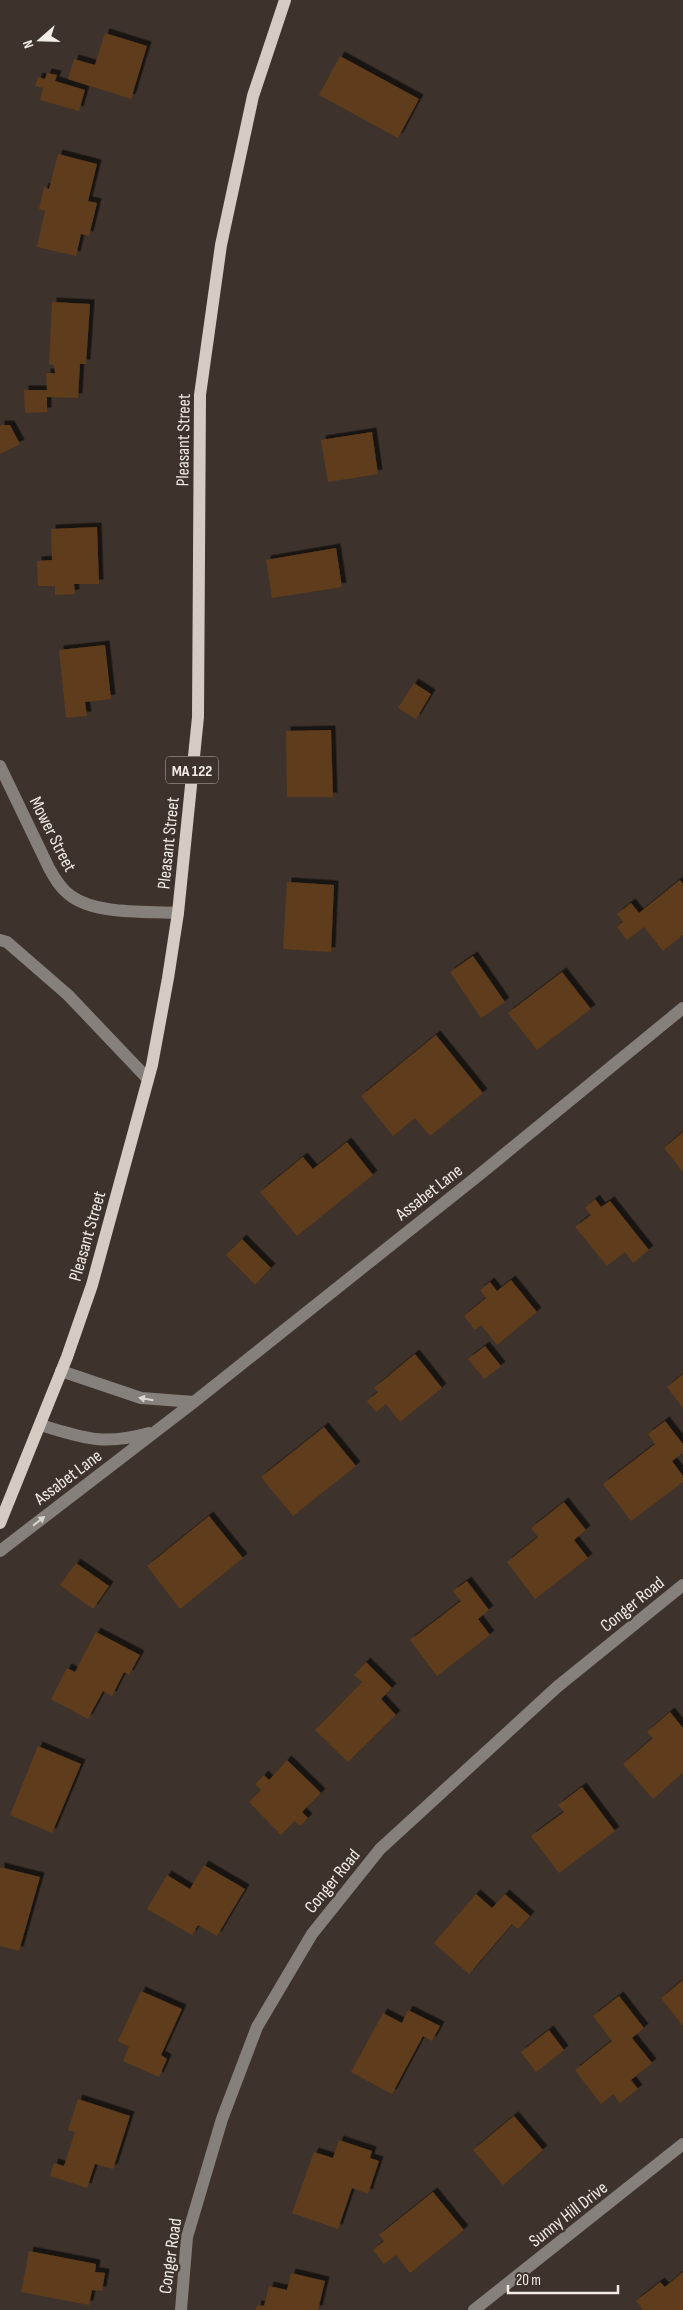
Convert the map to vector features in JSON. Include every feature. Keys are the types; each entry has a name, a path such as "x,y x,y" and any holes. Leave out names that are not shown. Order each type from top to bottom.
{"main road":[{"name":"Pleasant Street","path":"0,1523 40,1425 92,1285 148,1079 168,978 178,913 198,717 200,395 223,236 253,96 285,0"}],"street":[{"name":"Mower Street","path":"0,766 43,857 56,880 70,896 80,902 103,908 178,913"},
{"path":"0,940 7,942 68,995 148,1079"},
{"name":"Assabet Lane","path":"0,1551 194,1402 479,1175 683,1008"},
{"path":"61,1370 141,1398 194,1402"},
{"name":"Assabet Lane","path":"40,1425 95,1440 111,1441 126,1439 157,1430"},
{"name":"Conger Road","path":"181,2310 187,2237 222,2119 257,2027 312,1934 388,1842 557,1687 683,1585"},
{"name":"Sunny Hill Drive","path":"474,2310 683,2144"}],"building":[{"path":"105,33 147,46 131,99 68,79 74,59 95,65"},
{"path":"340,56 419,99 398,138 319,95"},
{"path":"47,73 57,75 55,81 85,90 79,111 40,100 43,88 35,86 38,77 45,79"},
{"path":"58,154 97,164 88,201 97,203 89,236 81,234 76,256 37,247 45,211 39,209 44,187 49,189"},
{"path":"52,302 90,304 86,364 80,364 78,398 47,397 47,412 25,413 24,390 47,390 46,373 55,373 54,365 49,364"},
{"path":"0,425 10,425 20,444 0,454"},
{"path":"372,432 378,474 328,482 321,440"},
{"path":"97,527 99,584 74,584 75,594 55,595 55,586 38,586 37,561 52,560 51,529"},
{"path":"336,548 342,587 272,598 266,560"},
{"path":"105,645 111,699 85,702 87,716 66,718 59,650"},
{"path":"414,683 431,694 416,719 398,708"},
{"path":"331,730 333,797 287,797 286,731"},
{"path":"680,880 683,884 683,935 663,951 644,927 627,940 617,927 623,922 617,914 631,903 639,913"},
{"path":"287,882 334,885 331,952 283,949"},
{"path":"473,956 505,1002 481,1018 450,972"},
{"path":"562,972 591,1009 537,1050 508,1013"},
{"path":"436,1035 483,1093 430,1136 415,1118 393,1136 361,1096"},
{"path":"683,1132 683,1172 664,1148"},
{"path":"347,1142 373,1175 297,1236 260,1192 303,1157 313,1169"},
{"path":"595,1199 601,1207 610,1201 649,1250 633,1263 625,1252 607,1266 575,1227 591,1215 585,1208"},
{"path":"242,1239 271,1268 255,1285 226,1255"},
{"path":"511,1280 537,1312 497,1345 481,1325 475,1330 464,1316 486,1298 480,1290 490,1282 497,1291"},
{"path":"485,1346 501,1366 484,1379 468,1359"},
{"path":"415,1354 442,1388 400,1422 386,1404 376,1412 367,1401 378,1392 374,1388"},
{"path":"683,1374 683,1408 667,1387"},
{"path":"665,1421 683,1444 683,1453 672,1461 683,1476 683,1482 631,1521 603,1484 655,1444 648,1434"},
{"path":"324,1427 356,1466 293,1516 261,1477"},
{"path":"564,1502 586,1530 574,1540 588,1558 535,1599 507,1562 538,1537 531,1528"},
{"path":"209,1516 243,1558 180,1609 147,1566"},
{"path":"76,1563 109,1586 93,1609 60,1585"},
{"path":"467,1581 489,1610 478,1619 490,1635 437,1676 410,1640 461,1601 453,1591"},
{"path":"96,1632 140,1655 129,1675 124,1672 112,1696 103,1691 88,1719 51,1699 67,1668 75,1672"},
{"path":"366,1662 392,1688 381,1699 396,1715 348,1762 315,1730 362,1682 354,1675"},
{"path":"670,1712 683,1728 683,1773 653,1799 623,1764 653,1738 647,1732"},
{"path":"38,1746 81,1764 52,1833 10,1815"},
{"path":"287,1760 321,1793 302,1812 308,1818 300,1826 295,1821 281,1835 249,1802 261,1790 255,1784 264,1775 269,1780"},
{"path":"582,1787 615,1831 559,1873 531,1836 564,1812 558,1805"},
{"path":"204,1865 245,1889 217,1936 198,1925 192,1935 147,1909 167,1875 190,1889"},
{"path":"0,1867 40,1877 19,1951 0,1946"},
{"path":"476,1894 492,1908 505,1894 530,1916 518,1929 512,1924 469,1974 434,1943"},
{"path":"683,1980 683,2026 661,1998"},
{"path":"141,1991 182,2009 161,2055 167,2059 159,2077 123,2061 129,2047 118,2041"},
{"path":"619,1996 644,2028 632,2038 652,2063 631,2080 638,2089 620,2103 613,2094 601,2104 575,2070 612,2041 593,2016"},
{"path":"408,2010 440,2026 432,2041 423,2036 392,2094 351,2072 383,2013 402,2023"},
{"path":"549,2030 564,2050 536,2072 521,2052"},
{"path":"78,2099 130,2116 113,2169 95,2164 87,2188 50,2176 54,2163 64,2166 75,2132 68,2130"},
{"path":"514,2116 543,2150 503,2185 473,2150"},
{"path":"339,2140 372,2151 370,2158 379,2161 368,2194 352,2188 338,2229 292,2213 314,2152 333,2158"},
{"path":"433,2192 464,2230 410,2273 396,2255 384,2264 373,2250 384,2241 379,2235"},
{"path":"29,2251 96,2264 95,2272 105,2273 102,2291 92,2290 89,2305 21,2292"},
{"path":"683,2272 683,2310 643,2310 636,2301 660,2282 665,2287"},
{"path":"291,2273 325,2281 318,2310 256,2310 257,2305 264,2306 269,2286 287,2290"}]}
